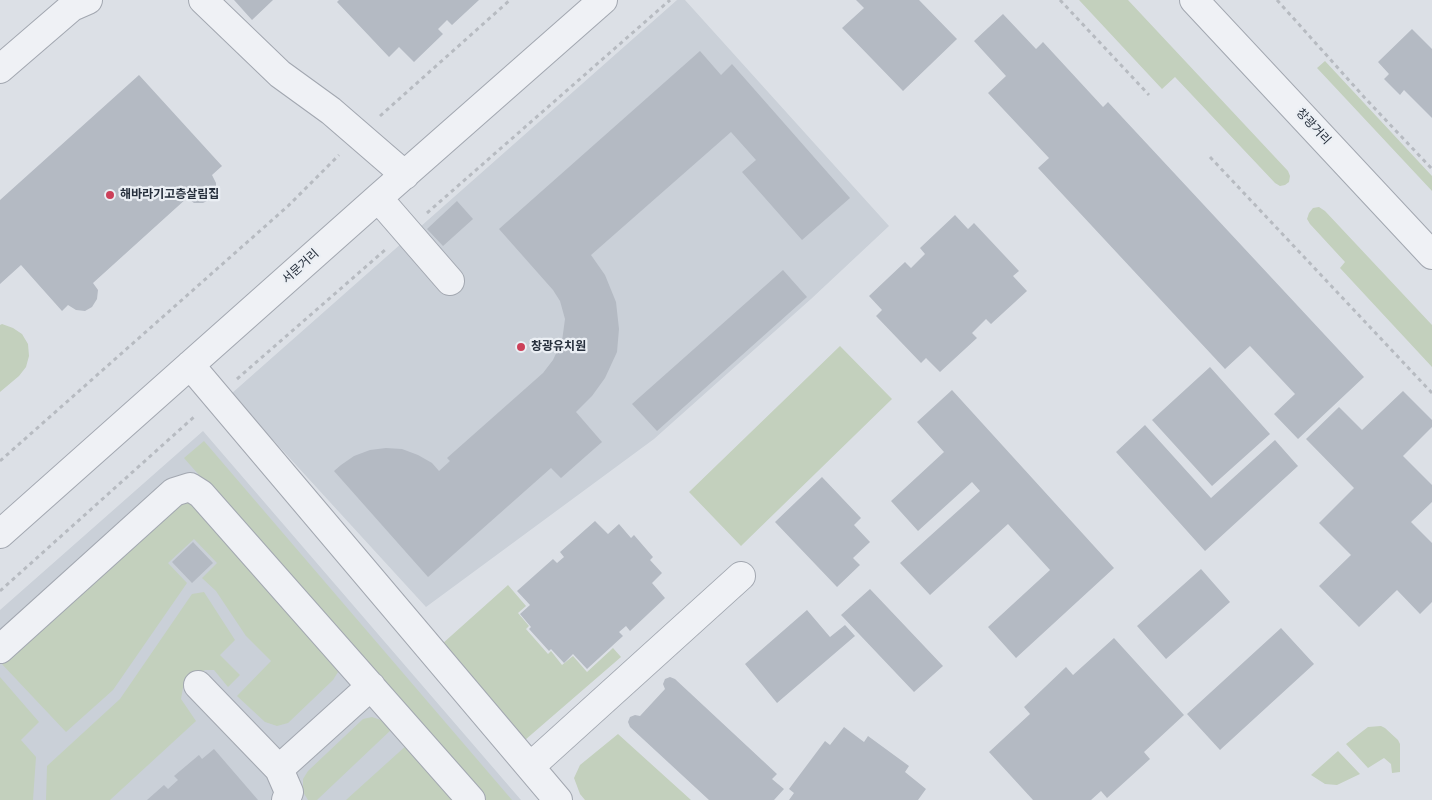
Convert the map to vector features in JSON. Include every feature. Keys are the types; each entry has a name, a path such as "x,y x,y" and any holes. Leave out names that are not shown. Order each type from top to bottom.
{"street":[{"path":"0,69 72,7 88,0"},
{"path":"204,0 280,74 331,111 405,175"},
{"name":"서문거리","path":"0,534 603,0"},
{"name":"창광거리","path":"1194,0 1432,254"},
{"path":"378,198 450,281"},
{"path":"190,365 558,800"},
{"path":"0,649 174,492 190,487 201,494 471,800"},
{"path":"531,766 741,576"},
{"path":"198,685 279,769 289,792 286,800"},
{"path":"279,769 371,686"}],"path":[{"path":"0,461 288,206 359,135 510,0"},
{"path":"0,591 217,396 670,0"},
{"path":"1060,0 1149,96"},
{"path":"1278,0 1364,98 1432,168"},
{"path":"1210,156 1432,393"}],"shaded area":[{"name":"창광유치원","path":"677,0 685,0 889,226 811,299 654,439 426,607 231,394"},
{"path":"203,431 521,800 0,800 0,610"}],"green space":[{"path":"1079,0 1128,0 1288,171 1290,176 1289,182 1280,186 1275,183 1175,77 1162,89"},
{"path":"1325,61 1432,176 1432,191 1317,68"},
{"path":"1319,207 1325,211 1432,325 1432,367 1340,268 1345,262 1307,219 1313,208"},
{"path":"2,324 22,334 28,344 29,356 26,367 19,376 0,392 0,325"},
{"path":"840,346 892,399 741,546 689,492"},
{"path":"204,441 512,800 485,800 184,458"},
{"path":"187,499 199,506 336,664 338,672 333,680 288,723 277,726 265,722 237,696 271,661 246,636 216,591 202,578 217,563 194,539 168,563 187,583 113,690 66,732 0,662"},
{"path":"508,585 526,606 518,613 529,626 526,629 548,654 551,651 562,665 573,656 587,672 613,648 621,657 525,740 442,644"},
{"path":"204,592 235,640 220,655 240,675 228,687 214,670 205,670 193,677 183,688 181,699 196,721 110,800 46,800 47,766 120,699 192,594"},
{"path":"0,677 39,722 21,740 36,757 33,800 0,800"},
{"path":"372,717 384,721 393,728 317,800 308,800 303,792 303,779 308,771 363,719"},
{"path":"1381,726 1398,740 1400,744 1400,772 1392,773 1391,764 1384,758 1368,768 1346,744 1368,727"},
{"path":"618,734 691,800 585,800 580,794 574,778 580,765"},
{"path":"408,744 457,800 346,800"},
{"path":"1338,751 1360,774 1337,785 1325,784 1311,775"}],"building":[{"path":"234,0 273,0 252,20"},
{"path":"339,0 479,0 452,25 447,20 438,29 443,34 414,62 399,47 389,57 337,2"},
{"path":"856,0 919,0 957,39 903,91 842,28 864,8"},
{"path":"1003,14 1036,49 1043,42 1103,107 1108,102 1364,377 1298,439 1274,414 1295,394 1250,346 1225,369 1038,168 1049,158 988,93 1006,76 974,41"},
{"path":"1412,29 1432,49 1432,118 1404,90 1400,95 1384,79 1389,74 1378,62"},
{"path":"700,51 721,75 732,64 850,198 802,240 742,172 756,160 731,132 591,255 605,275 616,302 619,329 617,352 605,378 592,396 576,412 602,442 561,478 551,468 428,577 334,471 354,456 370,450 386,448 402,449 418,455 432,463 439,471 450,461 447,458 543,373 553,360 562,341 565,319 560,301 553,290 499,229"},
{"name":"해바라기고층살림집","path":"139,75 222,166 212,175 216,183 216,191 211,199 203,203 194,203 187,198 93,283 98,290 97,299 92,307 85,311 76,310 68,305 62,311 21,265 0,284 0,200"},
{"path":"457,201 473,219 443,246 427,229"},
{"path":"955,215 968,229 974,223 1019,271 1013,276 1027,291 991,324 986,319 972,333 977,338 940,372 926,358 921,363 876,316 882,310 869,296 905,262 911,268 925,254 920,248"},
{"path":"783,270 807,297 657,431 632,404"},
{"path":"1210,367 1270,434 1212,486 1152,420"},
{"path":"952,390 1114,568 1016,658 988,627 1050,570 1008,524 930,595 900,563 980,491 972,482 918,531 891,501 944,452 917,422"},
{"path":"1403,391 1432,420 1432,427 1403,456 1432,485 1432,502 1411,522 1432,543 1432,602 1420,614 1397,590 1359,627 1319,586 1351,555 1319,523 1354,488 1306,439 1339,407 1362,430"},
{"path":"1145,425 1211,498 1275,440 1298,466 1205,551 1116,452"},
{"path":"822,477 861,518 854,525 870,542 853,558 860,565 837,587 775,522"},
{"path":"595,521 608,534 619,524 631,538 634,535 653,557 650,560 662,573 652,583 665,598 630,631 626,626 619,632 623,636 587,669 573,654 564,663 551,649 549,651 529,629 531,627 520,614 530,605 517,591 553,559 557,563 564,557 560,552"},
{"path":"193,542 213,563 192,583 172,562"},
{"path":"1201,569 1230,602 1166,659 1137,626"},
{"path":"870,589 943,666 914,692 841,615"},
{"path":"807,610 830,637 845,625 855,636 777,703 745,664"},
{"path":"1281,628 1314,664 1220,750 1187,714"},
{"path":"1114,638 1184,715 1144,752 1150,759 1107,798 1101,791 1091,800 1033,800 989,752 1030,714 1024,707 1066,667 1073,675"},
{"path":"670,677 675,679 777,774 772,779 784,789 774,800 709,800 630,727 628,722 630,717 640,716 665,689 663,684 665,679"},
{"path":"844,727 864,742 868,736 909,766 905,772 926,789 918,800 789,800 794,793 789,789 825,741 830,745"},
{"path":"214,749 258,800 147,800 164,785 168,789 178,780 174,776 199,755 202,759"}],"place":[{"name":"해바라기고층살림집","path":"110,195"},
{"name":"창광유치원","path":"521,347"}]}
